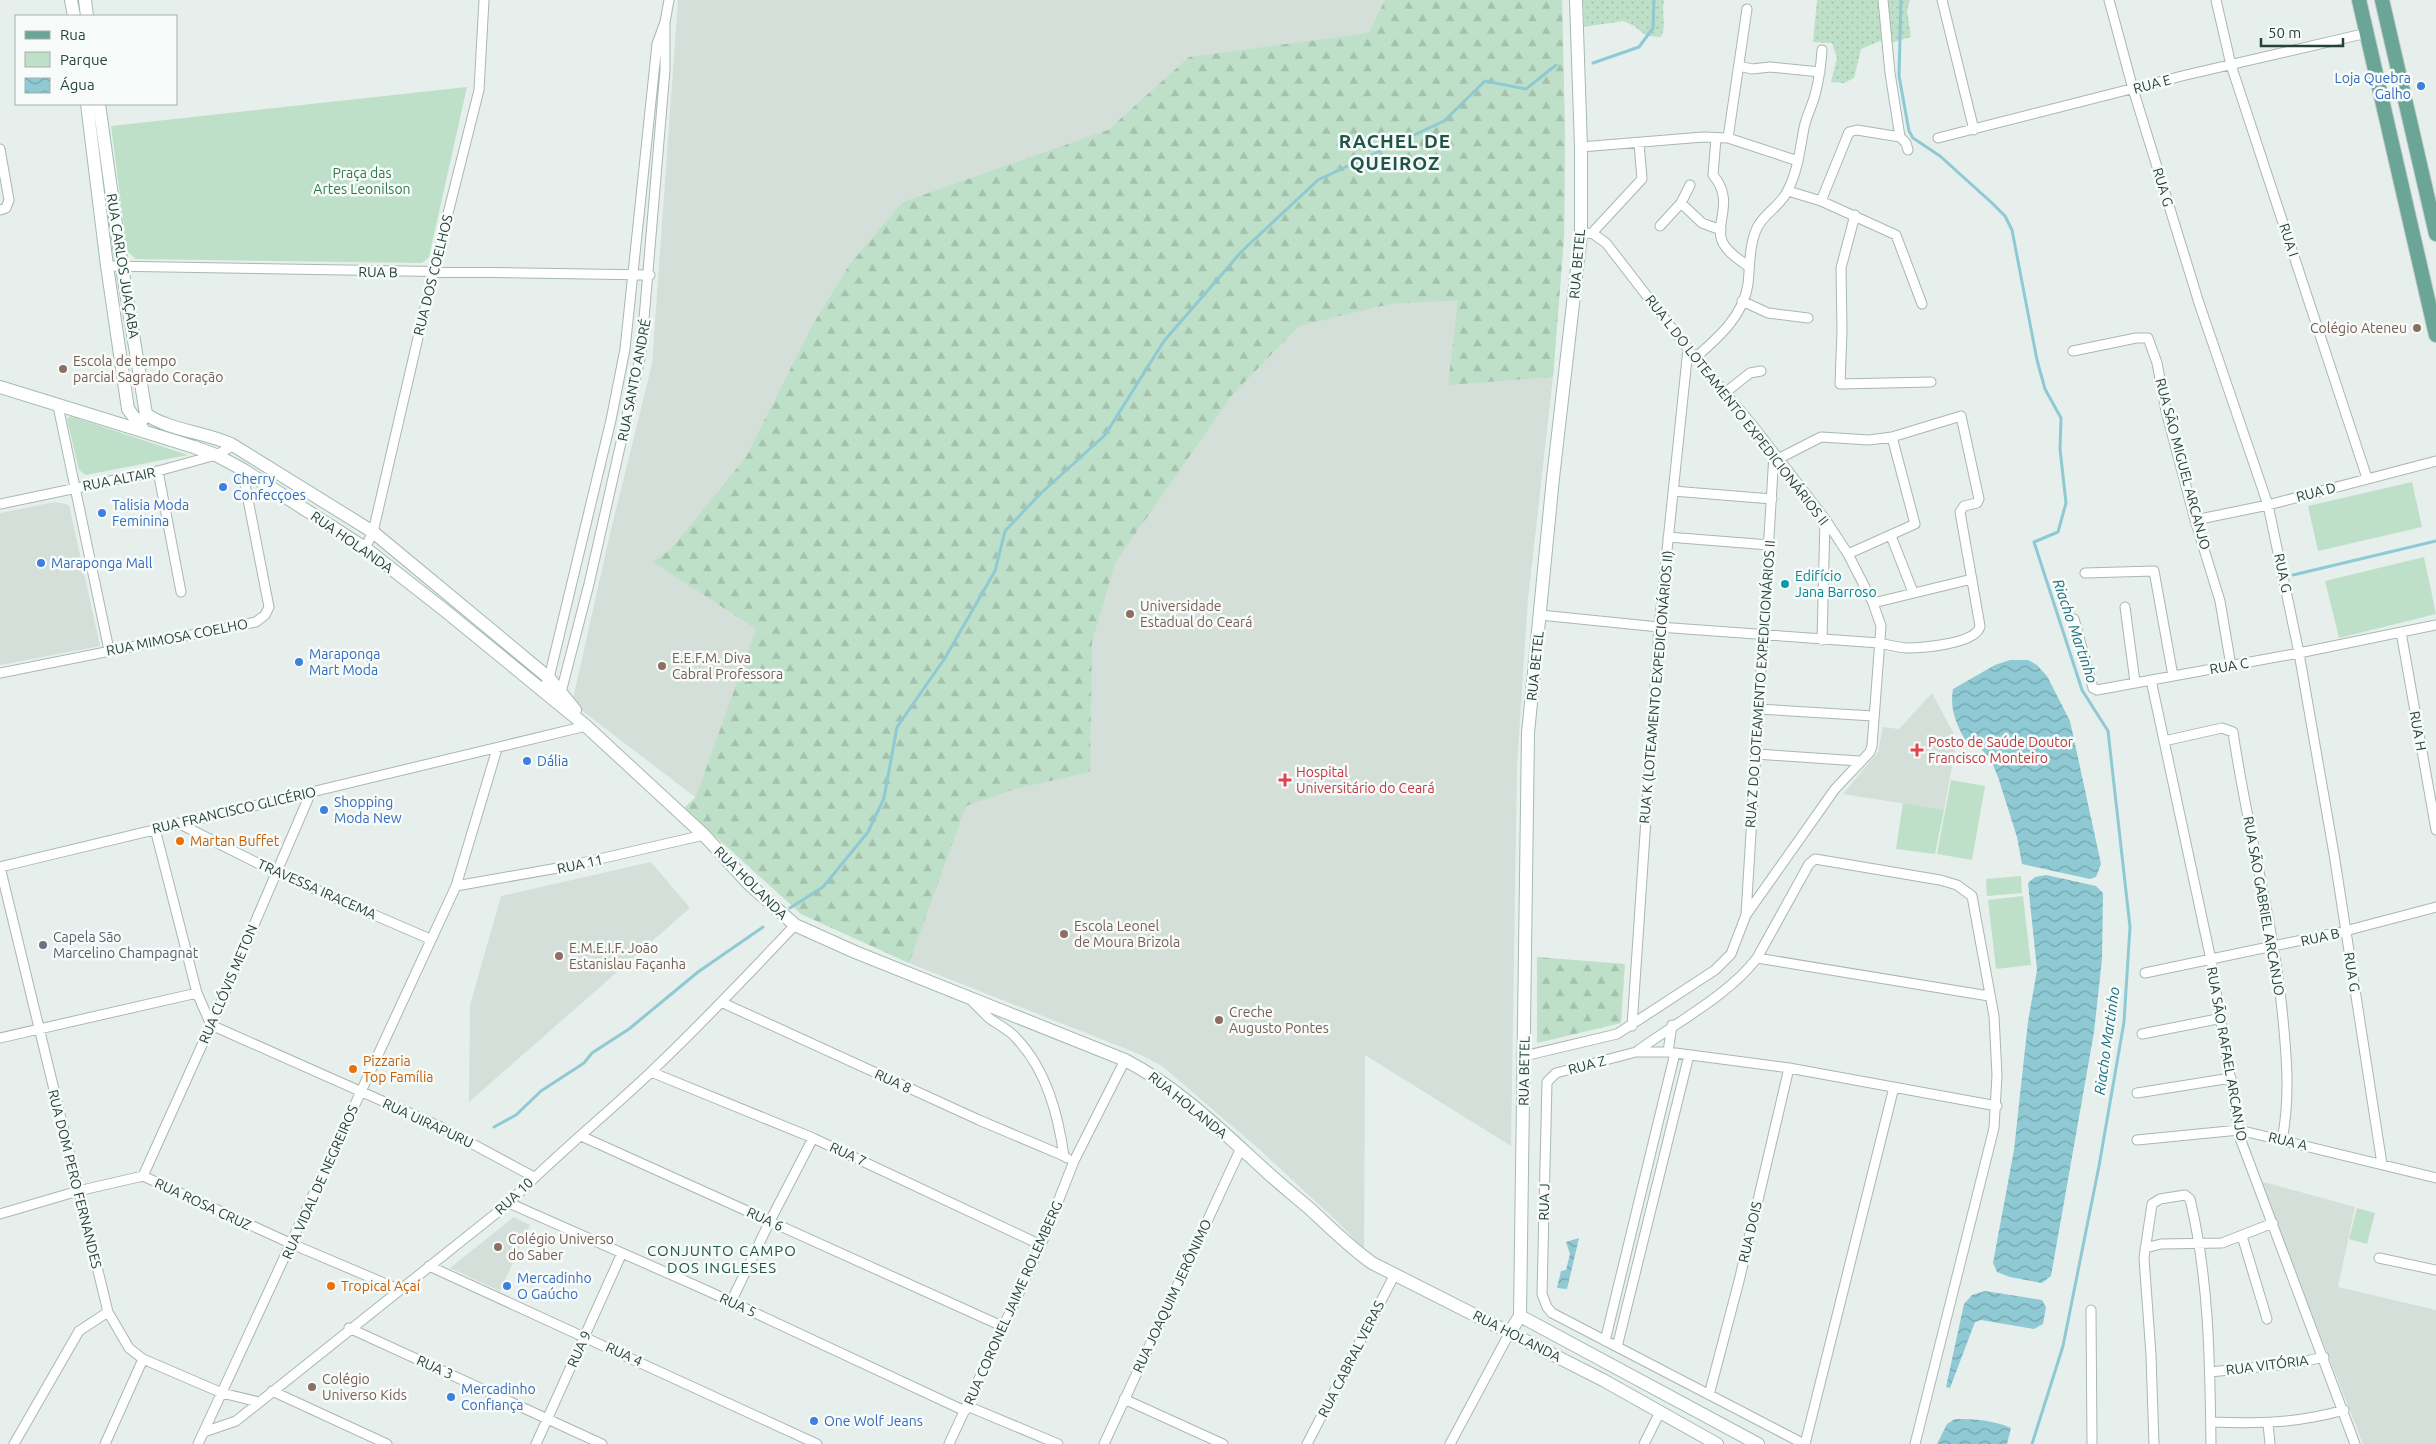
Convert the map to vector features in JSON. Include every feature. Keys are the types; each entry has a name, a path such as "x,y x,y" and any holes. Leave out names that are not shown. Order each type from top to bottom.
{"main road":[{"path":"2359,0 2436,335"},
{"path":"2382,0 2408,116 2433,211 2436,234"},
{"path":"2381,96 2403,91"},
{"path":"2386,120 2408,116"}],"street":[{"path":"71,0 74,15"},
{"path":"85,0 87,15"},
{"name":"RUA DOS COELHOS","path":"365,548 373,532 433,273 479,90 484,0"},
{"name":"RUA SANTO ANDRÉ","path":"546,683 611,420 625,349 657,44 665,22 669,0"},
{"name":"RUA BETEL","path":"1520,1316 1528,733 1540,615 1586,234 1576,0"},
{"path":"1884,0 1890,72 1900,137 1908,150"},
{"path":"1942,0 1974,130"},
{"name":"RUA G","path":"2109,0 2133,89 2199,303 2268,505 2299,653 2334,854 2382,1164"},
{"name":"RUA I","path":"2216,0 2231,65 2367,478"},
{"path":"1728,138 1748,9"},
{"name":"RUA SANTO ANDRÉ","path":"560,697 628,419 641,354 650,275 665,70 665,22"},
{"name":"RUA E","path":"1938,138 2367,33"},
{"path":"1696,357 1726,329 1742,302 1748,286 1749,267 1757,228 1763,219 1778,206 1788,191 1798,161 1804,126 1815,97 1822,50"},
{"path":"1740,66 1752,69 1770,67 1820,72"},
{"name":"RUA CARLOS JUAÇABA","path":"87,105 106,266 128,409 137,428"},
{"name":"RUA CARLOS JUAÇABA","path":"99,105 122,267 146,414"},
{"path":"1821,201 1846,137 1850,132 1855,130 1900,137"},
{"path":"1716,138 1713,175 1722,186 1724,209 1721,230 1722,242 1749,267"},
{"path":"1581,147 1728,138 1798,161"},
{"path":"1586,234 1642,179 1639,143"},
{"path":"0,149 10,200 6,208 0,210"},
{"path":"1660,226 1682,203 1690,185"},
{"path":"1788,191 1821,201 1896,235 1922,304"},
{"path":"1682,203 1702,223 1721,230"},
{"path":"1854,215 1841,268 1842,331 1840,384 1931,382"},
{"name":"RUA L DO LOTEAMENTO EXPEDICIONÁRIOS II","path":"1524,1056 1618,1034 1722,964 1731,954 1738,941 1746,914 1835,789 1859,761 1866,756 1872,746 1881,626 1873,603 1848,554 1825,519 1776,456 1726,392 1688,349 1606,243 1586,234"},
{"name":"RUA B","path":"106,266 433,273 632,273 650,275"},
{"path":"1742,302 1768,313 1808,318"},
{"name":"RUA SÃO MIGUEL ARCANJO","path":"2073,351 2136,338 2148,338 2157,363 2166,411 2195,520 2222,607 2231,666"},
{"name":"RUA K (LOTEAMENTO EXPEDICIONÁRIOS II)","path":"1632,1026 1658,627 1688,349"},
{"path":"1726,392 1750,373 1760,371"},
{"name":"RUA HOLANDA","path":"0,387 58,406 137,428 216,455 242,469 365,548 546,683"},
{"path":"58,406 109,650"},
{"path":"137,428 146,414"},
{"name":"RUA HOLANDA","path":"146,414 157,421 210,435 235,446 373,532 546,683 586,726 704,835 748,883 795,925 839,945 1125,1060 1165,1084 1241,1148 1308,1208 1345,1245 1372,1263 1603,1380 1718,1444"},
{"path":"1540,615 1658,627 1879,643 1902,648 1924,648 1972,637 1978,633 1980,626 1960,512 1964,506 1978,503 1979,499 1961,416 1892,437 1869,440 1821,437 1776,456"},
{"path":"1848,554 1915,524 1892,437"},
{"name":"RUA ALTAIR","path":"0,504 158,471 216,455 235,446"},
{"name":"RUA Z DO LOTEAMENTO EXPEDICIONÁRIOS II","path":"1746,914 1776,456"},
{"name":"RUA D","path":"2195,520 2268,505 2436,461"},
{"name":"RUA MIMOSA COELHO","path":"0,673 256,622 265,615 269,607 242,469"},
{"path":"158,471 181,592"},
{"path":"1673,492 1772,499"},
{"path":"1822,640 1825,519"},
{"path":"1891,536 1913,592"},
{"path":"1668,537 1769,545"},
{"path":"2085,573 2154,570 2173,676"},
{"path":"1873,603 1972,579"},
{"path":"2125,607 2135,682"},
{"name":"RUA C","path":"2074,619 2094,689 2097,690 2299,653 2436,625"},
{"name":"RUA H","path":"2401,632 2436,830"},
{"name":"RUA SÃO RAFAEL ARCANJO","path":"2151,680 2211,960 2239,1130 2355,1444"},
{"path":"1759,709 1873,716"},
{"name":"RUA FRANCISCO GLICÉRIO","path":"0,867 178,823 497,749 586,726"},
{"name":"RUA SÃO GABRIEL ARCANJO","path":"2164,741 2222,728 2233,732 2250,832 2279,973 2288,1072 2287,1111 2282,1140"},
{"name":"RUA VIDAL DE NEGREIROS","path":"198,1444 456,886 497,749"},
{"path":"1756,754 1859,761"},
{"name":"RUA CLÓVIS METON","path":"142,1176 211,1025 275,872 311,792"},
{"name":"TRAVESSA IRACEMA","path":"178,823 275,872 430,939"},
{"path":"155,829 196,993 211,1025"},
{"name":"RUA 11","path":"456,886 569,866 704,835"},
{"path":"1636,1052 1733,985 1757,958 1809,864 1815,859 1837,861 1940,880 1965,889 1972,896 1994,1016 1997,1106 1994,1128 1915,1444"},
{"name":"RUA DOM PERO FERNANDES","path":"0,867 108,1312 128,1348 144,1359 222,1393 259,1402"},
{"name":"RUA B","path":"2145,973 2345,931 2436,907"},
{"name":"RUA 10","path":"204,1432 236,1421 398,1289 510,1203 534,1177 581,1136 722,1003 795,925"},
{"path":"1757,958 1989,996"},
{"path":"0,1038 196,993"},
{"path":"968,996 989,1018 1013,1034 1029,1055 1053,1102 1064,1156 1074,1161"},
{"name":"RUA 8","path":"722,1003 979,1120 1064,1156"},
{"path":"2142,1034 2222,1018"},
{"name":"RUA UIRAPURU","path":"211,1025 441,1127 534,1177"},
{"path":"1672,1026 1671,1052 1605,1340 1804,1444 1894,1087"},
{"path":"1636,1052 1671,1052 1789,1068 1997,1106"},
{"name":"RUA Z","path":"1546,1088 1547,1082 1556,1073 1636,1052"},
{"path":"1617,1346 1689,1055"},
{"name":"RUA CORONEL JAIME ROLEMBERG","path":"949,1444 1041,1245 1074,1161 1125,1060"},
{"name":"RUA DOIS","path":"1709,1395 1741,1271 1789,1068"},
{"name":"RUA 7","path":"650,1072 813,1138 1041,1245"},
{"path":"2137,1093 2231,1078"},
{"name":"RUA J","path":"1546,1088 1542,1294 1547,1307 1552,1313 1605,1340"},
{"name":"RUA A","path":"2137,1140 2239,1130 2436,1178"},
{"name":"RUA 6","path":"581,1136 1004,1327"},
{"path":"731,1302 813,1138"},
{"name":"RUA JOAQUIM JERÔNIMO","path":"1104,1444 1241,1148"},
{"name":"RUA ROSA CRUZ","path":"0,1214 78,1191 142,1176 292,1244 398,1289"},
{"path":"2154,1444 2145,1248 2152,1204 2160,1198 2188,1196 2200,1242 2210,1372 2211,1444"},
{"name":"RUA 5","path":"510,1203 966,1408 1058,1444"},
{"path":"2145,1248 2161,1244 2200,1242 2216,1244 2273,1223"},
{"path":"2242,1236 2267,1319"},
{"name":"RUA 9","path":"536,1444 622,1253"},
{"path":"2379,1258 2436,1270"},
{"name":"RUA 4","path":"429,1266 817,1444"},
{"name":"RUA CABRAL VERAS","path":"1307,1444 1395,1274"},
{"path":"2091,1310 2092,1444"},
{"path":"14,1444 79,1331 108,1312"},
{"path":"1450,1444 1520,1316"},
{"name":"RUA HOLANDA","path":"1520,1316 1758,1444"},
{"name":"RUA 3","path":"349,1328 602,1444"},
{"name":"RUA VITÓRIA","path":"2210,1372 2324,1357"},
{"path":"105,1444 144,1359"},
{"path":"272,1391 387,1444"},
{"path":"1124,1399 1223,1444"},
{"path":"2211,1422 2268,1424 2305,1420 2344,1410"},
{"path":"1644,1444 1660,1412"},
{"path":"2268,1424 2270,1444"}],"shaded area":[{"name":"Universidade Estadual do Ceará","path":"678,0 1562,0 1565,136 1564,237 1553,377 1528,599 1517,766 1511,1146 1365,1055 1364,1250 1340,1224 1260,1150 1162,1066 1139,1054 909,963 801,914 695,797 572,703 610,534 652,364"},
{"name":"Maraponga Mall","path":"55,502 69,505 100,646 0,665 0,513"},
{"name":"Posto de Saúde Doutor Francisco Monteiro","path":"1932,693 1957,740 1944,810 1843,794 1878,752 1883,727 1899,729"},
{"name":"E.M.E.I.F. João Estanislau Façanha","path":"651,862 690,908 469,1102 470,1005 501,896"},
{"path":"2260,1181 2355,1207 2338,1287 2436,1310 2436,1444 2363,1444"},
{"name":"Colégio Universo do Saber","path":"514,1217 530,1225 500,1291 450,1268"}],"green space":[{"path":"1385,0 1562,0 1565,136 1564,237 1553,377 1448,385 1458,300 1390,304 1299,326 1232,395 1115,563 1092,642 1090,772 1015,789 966,806 909,963 801,914 684,808 696,797 756,629 653,562 671,549 746,457 812,326 850,264 903,202 1108,130 1189,57 1369,33"},
{"path":"1583,0 1664,0 1664,28 1661,37 1647,36 1634,26 1623,21 1584,27"},
{"path":"1817,0 1910,0 1907,10 1911,37 1890,43 1880,41 1861,49 1854,78 1844,83 1831,82 1837,58 1832,43 1813,42"},
{"name":"Praça das Artes Leonilson","path":"467,87 429,257 422,263 136,259 127,251 111,126"},
{"path":"70,416 188,455 86,475 79,470 67,419"},
{"path":"2412,482 2422,527 2318,551 2308,506"},
{"path":"2424,557 2436,614 2339,638 2325,581"},
{"path":"1951,780 1985,786 1972,860 1937,854"},
{"path":"1903,803 1944,810 1935,854 1896,849"},
{"path":"2021,876 2022,893 1987,896 1986,879"},
{"path":"2023,896 2031,965 1996,969 1988,900"},
{"path":"1537,957 1625,964 1621,1023 1537,1043"},
{"path":"2357,1208 2375,1213 2367,1244 2349,1239"}],"water":[{"path":"2010,660 2028,660 2037,665 2047,676 2070,721 2101,864 2096,877 2090,879 2022,864 2017,837 1990,758 1976,744 1969,747 1958,726 1952,705 1953,689 1995,665"},
{"path":"2046,875 2096,886 2103,893 2102,959 2094,1032 2051,1276 2042,1283 2010,1277 1997,1272 1993,1263 2014,1150 2028,1022 2037,970 2028,883 2035,877"},
{"path":"1579,1238 1567,1289 1557,1288 1561,1271 1566,1270 1570,1254 1566,1242"},
{"path":"1985,1291 2042,1300 2046,1307 2043,1324 2034,1329 1981,1320 1975,1322 1950,1388 1946,1387 1964,1304 1972,1295"},
{"path":"1955,1419 1984,1420 2011,1428 2007,1444 1937,1444 1947,1424"}],"waterway":[{"path":"1593,63 1639,47 1653,28 1654,0"},
{"name":"Riacho Martinho","path":"1901,0 1899,76 1909,131 1913,138 1940,156 2005,216 2012,230 2037,360 2045,389 2061,418 2060,449 2066,503 2058,532 2034,542 2082,690 2108,731 2130,927 2124,1022 2099,1166 2063,1346 2032,1444"},
{"path":"790,908 823,887 868,832 884,798 897,727 945,658 995,571 1005,531 1040,494 1105,435 1164,341 1242,251 1318,180 1444,121 1485,81 1526,89 1556,65"},
{"path":"2293,575 2436,541"},
{"path":"494,1127 516,1115 541,1091 584,1063 592,1053 629,1029 698,972 763,927"}],"place":[{"name":"Loja Quebra Galho","path":"2421,86"},
{"name":"Colégio Ateneu","path":"2417,328"},
{"name":"Escola de tempo parcial Sagrado Coração","path":"63,369"},
{"name":"Cherry Confecçoes","path":"223,487"},
{"name":"Talisia Moda Feminina","path":"102,513"},
{"name":"Maraponga Mall","path":"41,563"},
{"name":"Edifício Jana Barroso","path":"1785,584"},
{"name":"Universidade Estadual do Ceará","path":"1130,614"},
{"name":"Maraponga Mart Moda","path":"299,662"},
{"name":"E.E.F.M. Diva Cabral Professora","path":"662,666"},
{"name":"Posto de Saúde Doutor Francisco Monteiro","path":"1917,750"},
{"name":"Dália","path":"527,761"},
{"name":"Hospital Universitário do Ceará","path":"1285,780"},
{"name":"Shopping Moda New","path":"324,810"},
{"name":"Martan Buffet","path":"180,841"},
{"name":"Escola Leonel de Moura Brizola","path":"1064,934"},
{"name":"Capela São Marcelino Champagnat","path":"43,945"},
{"name":"E.M.E.I.F. João Estanislau Façanha","path":"559,956"},
{"name":"Creche Augusto Pontes","path":"1219,1020"},
{"name":"Pizzaria Top Família","path":"353,1069"},
{"name":"Colégio Universo do Saber","path":"498,1247"},
{"name":"Tropical Açaí","path":"331,1286"},
{"name":"Mercadinho O Gaúcho","path":"507,1286"},
{"name":"Colégio Universo Kids","path":"312,1387"},
{"name":"Mercadinho Confiança","path":"451,1397"},
{"name":"One Wolf Jeans","path":"814,1421"}],"district":[{"name":"RACHEL DE QUEIROZ","path":"1395,152"},
{"name":"CONJUNTO CAMPO DOS INGLESES","path":"722,1260"}]}
